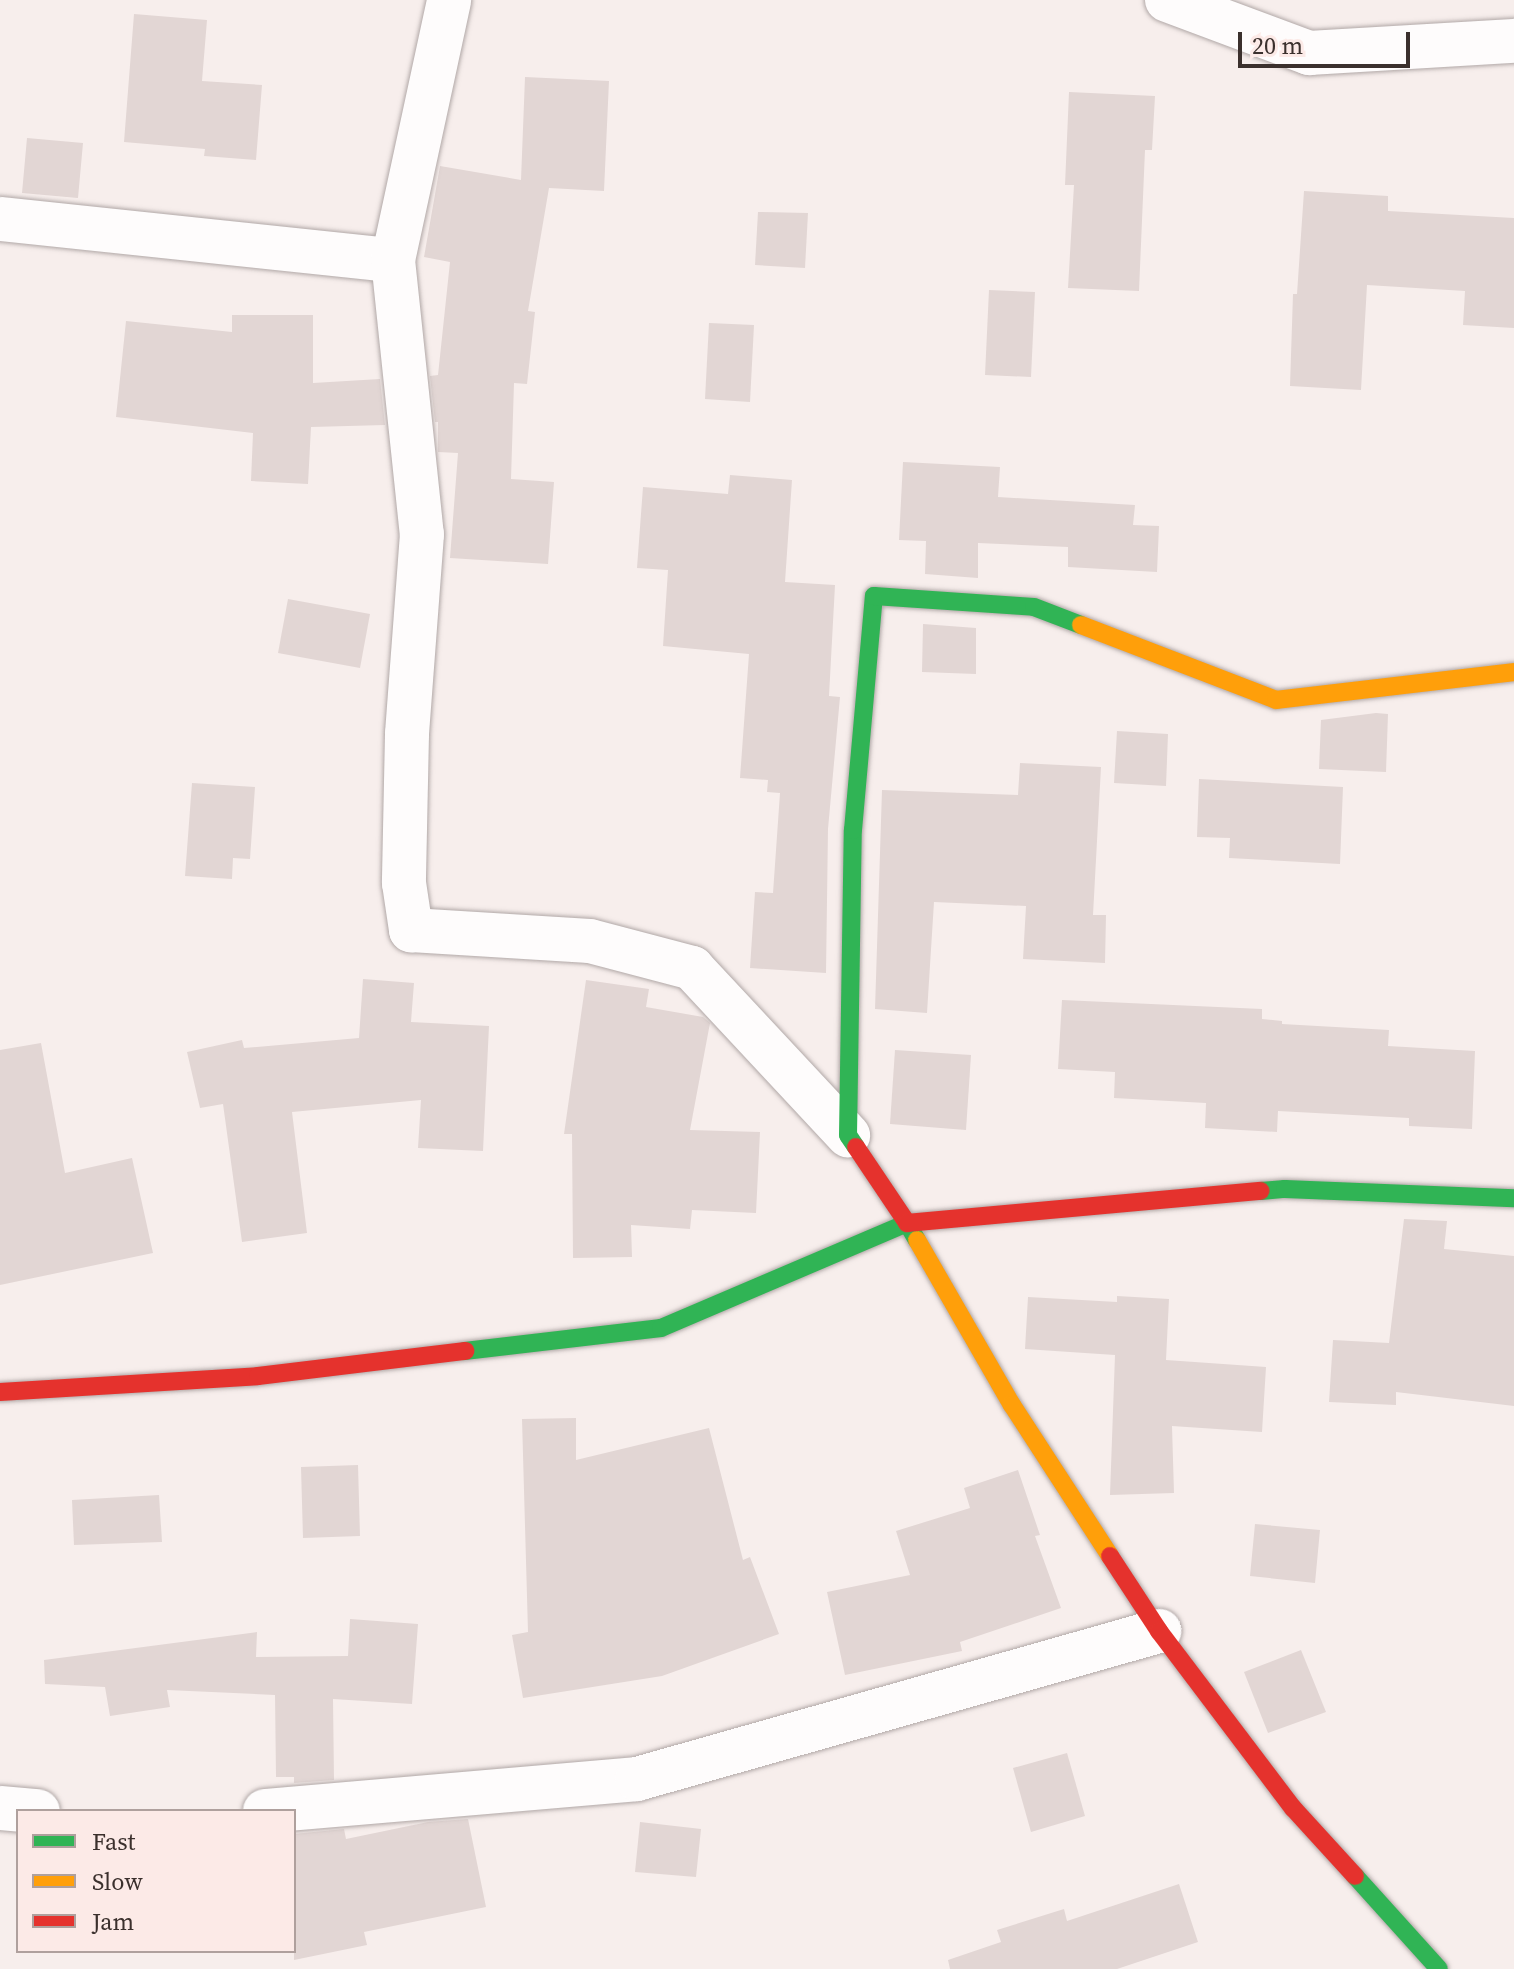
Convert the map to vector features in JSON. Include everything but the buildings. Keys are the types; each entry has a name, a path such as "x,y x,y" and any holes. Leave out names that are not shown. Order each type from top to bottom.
{"street":[{"path":"449,0 393,260 422,534 407,734 404,883 411,930 590,941 692,968 848,1135 907,1223 1012,1405 1159,1631 1293,1808 1439,1969"},
{"path":"1167,0 1309,53 1514,41"},
{"path":"0,219 393,260"},
{"path":"848,1135 853,830 874,596 1034,607 1276,700 1514,672"},
{"path":"0,1392 258,1376 661,1328 907,1223 1285,1189 1514,1198"},
{"path":"288,1809 637,1779 1159,1631"}],"traffic: fast":[{"path":"856,1147 848,1135 853,830 874,596 1034,607 1081,625"},
{"path":"1261,1191 1285,1189 1514,1198"},
{"path":"465,1351 661,1328 907,1223 917,1240"},
{"path":"1355,1876 1439,1969"}],"traffic: slow":[{"path":"1081,625 1276,700 1514,672"},
{"path":"917,1240 1012,1405 1110,1556"}],"traffic: jam":[{"path":"856,1147 907,1223 1261,1191"},
{"path":"0,1392 258,1376 465,1351"},
{"path":"1110,1556 1159,1631 1293,1808 1355,1876"}]}
